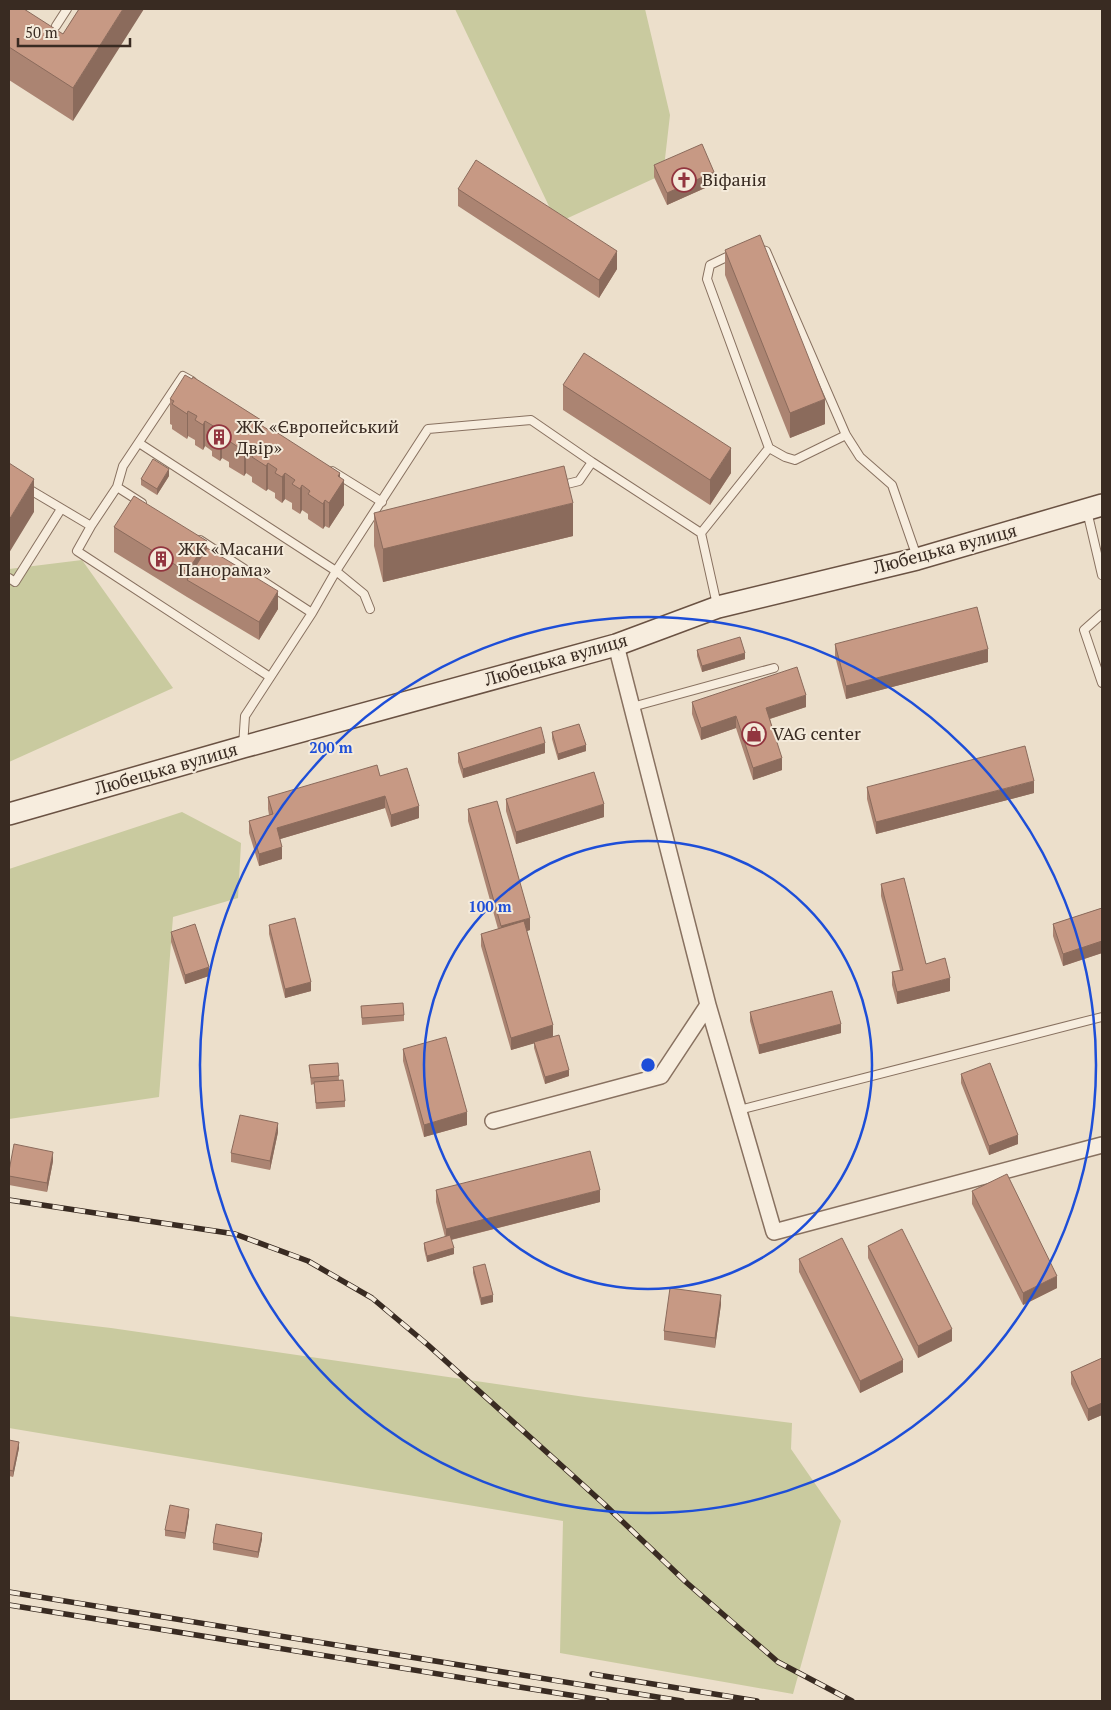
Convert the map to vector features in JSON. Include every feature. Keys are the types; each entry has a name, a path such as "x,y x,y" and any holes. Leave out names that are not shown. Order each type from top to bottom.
{"main road":[{"name":"Любецька вулиця","path":"9,814 243,747 616,645 718,607 917,558 1095,507"}],"street":[{"path":"616,645 708,1005 774,1232 1102,1145"},
{"path":"493,1121 661,1076 708,1005"}],"lane":[{"path":"56,26 67,9"},
{"path":"846,435 795,460 769,448 707,279 710,265 744,249 766,251 846,435 860,457 892,485 917,558"},
{"path":"200,386 183,376 123,466 117,487 90,526 77,551 270,676"},
{"path":"243,747 245,716 312,613 336,571 375,520 382,502 428,429 531,420 701,533 718,607"},
{"path":"139,443 336,571 364,594 370,608"},
{"path":"701,533 769,448"},
{"path":"551,488 579,481 592,462"},
{"path":"324,465 382,502"},
{"path":"24,485 90,526"},
{"path":"117,487 149,508"},
{"path":"1095,507 1102,575"},
{"path":"9,578 15,582 61,509"},
{"path":"190,534 312,613"},
{"path":"1102,614 1084,630 1102,683"},
{"path":"632,707 774,668"},
{"path":"739,1110 1102,1017"}],"green space":[{"path":"455,9 645,9 670,115 663,176 557,223"},
{"path":"82,560 173,688 9,762 9,569"},
{"path":"182,812 241,843 238,898 173,917 159,1097 9,1119 9,869"},
{"path":"9,1316 111,1328 585,1397 792,1423 791,1449 841,1521 793,1694 560,1653 563,1521 9,1428"}],"building":[{"path":"9,9 24,9 63,34 79,9 123,9 73,88 9,47"},
{"path":"702,144 714,172 667,193 654,165"},
{"path":"476,160 617,251 599,280 458,189"},
{"path":"760,235 825,399 790,413 725,250"},
{"path":"584,353 731,448 710,480 563,385"},
{"path":"185,375 192,379 193,377 261,420 259,424 272,432 273,430 340,473 338,476 344,480 329,503 325,500 323,504 308,494 310,491 302,485 300,489 292,484 295,480 285,473 282,477 275,473 277,469 268,463 266,466 252,457 254,453 246,448 244,451 229,441 231,438 222,432 220,436 212,431 215,427 205,421 203,425 195,420 197,416 188,411 187,414 172,404 174,401 170,399"},
{"path":"153,459 169,469 157,489 141,479"},
{"path":"9,463 34,479 9,520"},
{"path":"564,466 573,503 383,549 374,513"},
{"path":"134,496 207,541 187,572 114,527"},
{"path":"207,548 278,591 259,622 187,580"},
{"path":"977,607 988,649 846,686 835,644"},
{"path":"740,637 745,653 702,666 697,650"},
{"name":"VAG center","path":"797,667 806,695 766,708 782,758 753,768 736,716 701,728 692,702"},
{"path":"579,724 586,745 558,754 552,732"},
{"path":"541,727 545,743 463,769 458,753"},
{"path":"1025,746 1034,781 876,822 867,787"},
{"path":"377,765 380,776 407,768 419,806 391,815 385,796 277,828 282,847 259,854 249,821 273,814 268,797"},
{"path":"594,772 604,804 516,832 506,799"},
{"path":"497,801 530,918 501,926 468,809"},
{"path":"904,878 926,964 945,958 950,978 897,992 892,972 903,970 881,884"},
{"path":"1102,908 1102,941 1063,954 1053,924"},
{"path":"295,918 311,982 285,989 269,925"},
{"path":"524,921 553,1025 511,1038 481,934"},
{"path":"195,924 209,967 185,975 171,932"},
{"path":"832,991 841,1024 759,1045 750,1012"},
{"path":"403,1003 404,1015 362,1018 361,1006"},
{"path":"559,1035 569,1070 545,1077 534,1042"},
{"path":"446,1037 467,1112 424,1125 403,1049"},
{"path":"338,1063 339,1076 311,1078 309,1065"},
{"path":"990,1063 1018,1135 989,1146 961,1074"},
{"path":"343,1080 345,1101 316,1103 314,1082"},
{"path":"240,1115 278,1123 270,1161 231,1153"},
{"path":"14,1144 53,1152 47,1183 9,1176"},
{"path":"590,1151 600,1190 446,1229 436,1190"},
{"path":"1007,1174 1057,1276 1023,1293 972,1191"},
{"path":"902,1229 952,1329 918,1346 868,1246"},
{"path":"450,1235 454,1248 427,1256 424,1243"},
{"path":"842,1238 903,1360 860,1381 799,1259"},
{"path":"485,1264 493,1295 481,1298 473,1267"},
{"path":"670,1288 721,1295 715,1338 664,1331"},
{"path":"1102,1358 1102,1403 1088,1409 1071,1372"},
{"path":"9,1440 19,1442 13,1471 9,1470"},
{"path":"170,1505 189,1509 185,1533 165,1530"},
{"path":"216,1524 262,1533 258,1552 213,1543"}],"railway":[{"path":"9,1200 235,1234 308,1261 372,1298 428,1345 603,1503 687,1583 778,1662 852,1701"},
{"path":"9,1592 682,1701"},
{"path":"9,1605 607,1701"},
{"path":"592,1674 757,1701"}],"place":[{"name":"Віфанія","path":"684,180"},
{"name":"ЖК «Європейський Двір»","path":"219,437"},
{"name":"ЖК «Масани Панорама»","path":"161,559"},
{"name":"VAG center","path":"754,734"}]}
